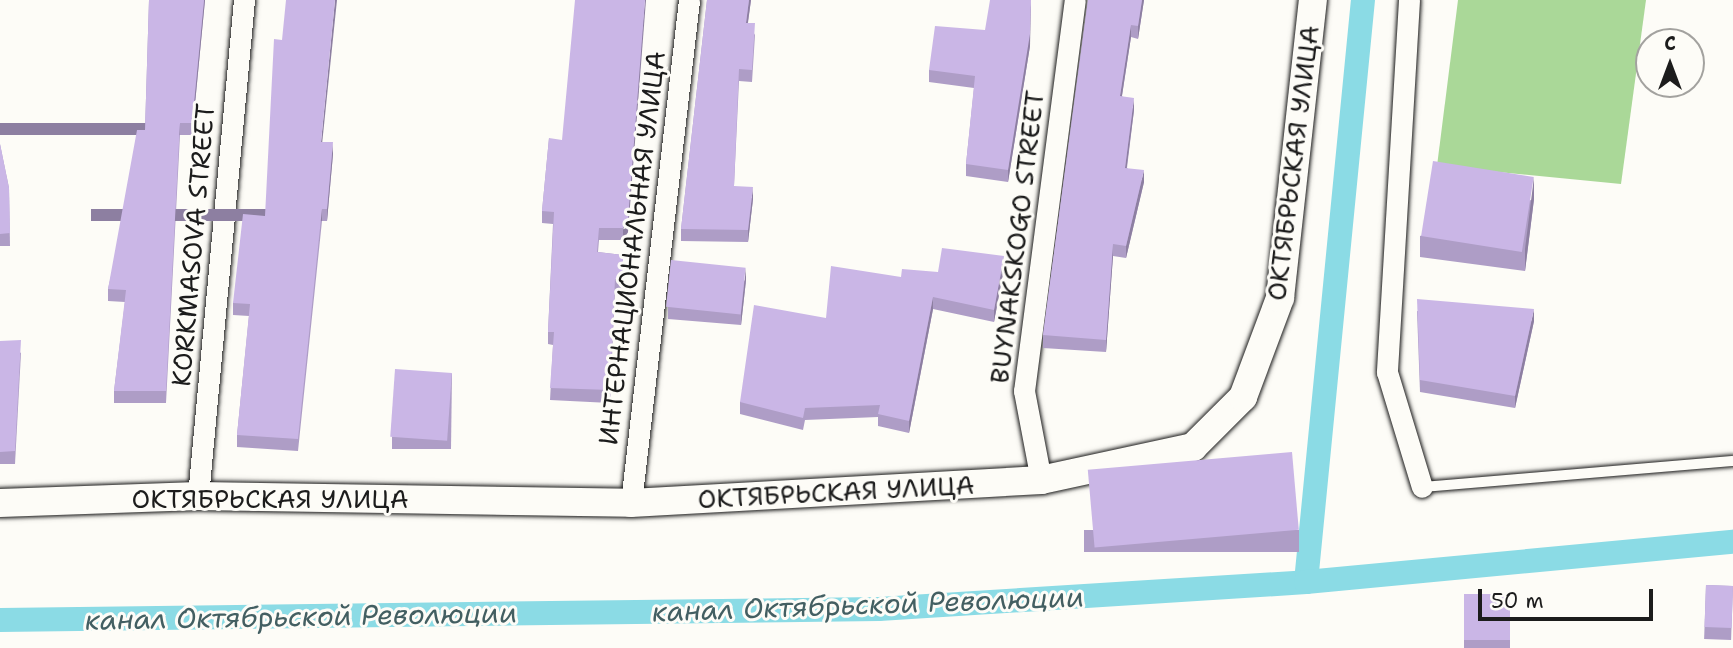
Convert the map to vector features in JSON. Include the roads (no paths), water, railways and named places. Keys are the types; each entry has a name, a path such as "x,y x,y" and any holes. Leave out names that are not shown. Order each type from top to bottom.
{"street":[{"name":"KORKMASOVA STREET","path":"198,496 244,0"},
{"name":"ИНТЕРНАЦИОНАЛЬНАЯ УЛИЦА","path":"631,503 689,0"},
{"name":"BUYNAKSKOGO STREET","path":"1041,480 1024,391 1075,0"},
{"name":"ОКТЯБРЬСКАЯ УЛИЦА","path":"0,503 198,496 631,503 1041,480 1193,447 1243,397 1280,298 1313,0"},
{"path":"1409,0 1387,372 1422,487"}],"lane":[{"path":"1422,487 1733,461"}],"waterway":[{"path":"1306,582 1363,0"},
{"name":"канал Октябрьской Революции","path":"0,620 879,609 1306,582 1733,542"}]}
